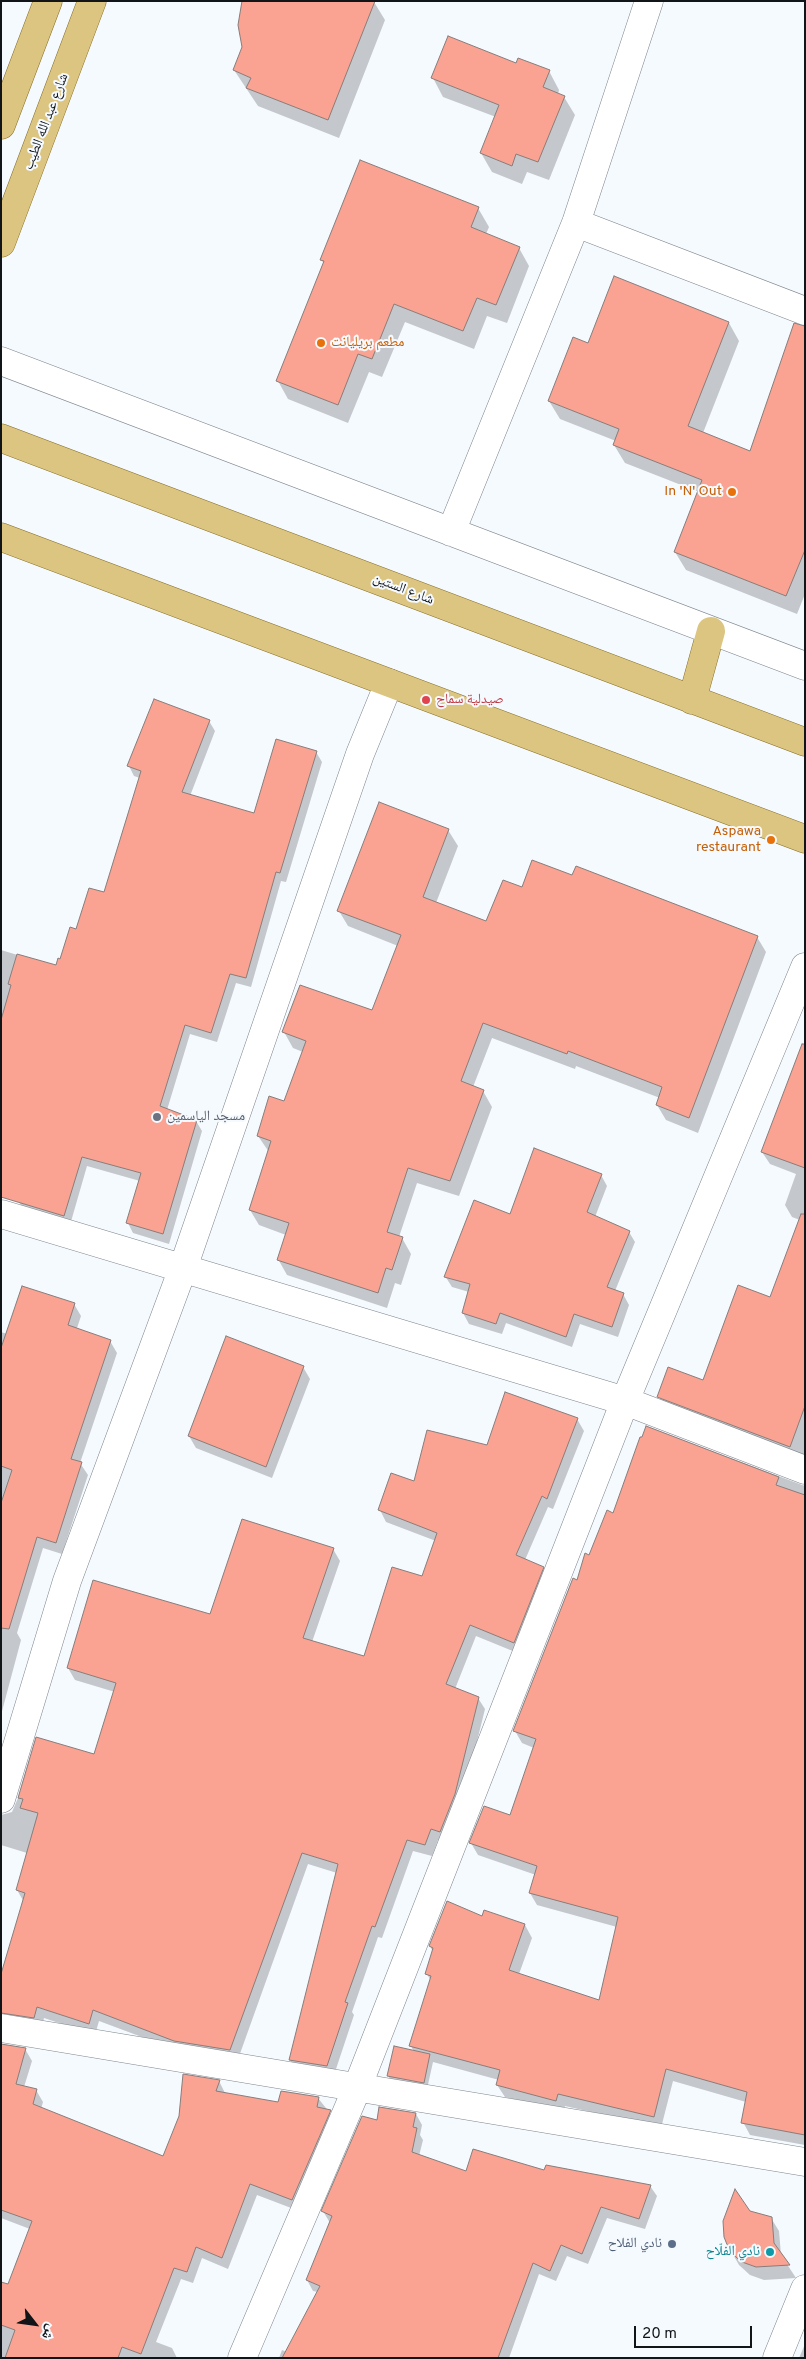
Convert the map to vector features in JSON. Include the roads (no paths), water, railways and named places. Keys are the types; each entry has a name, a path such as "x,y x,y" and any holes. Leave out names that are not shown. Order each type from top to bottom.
{"main road":[{"path":"1,125 48,1"},
{"name":"شارع عبد الله الطيب","path":"1,243 92,1"},
{"name":"شارع الستين","path":"1,438 805,742"},
{"path":"1,537 805,839"},
{"path":"692,700 711,630"}],"street":[{"path":"451,532 576,223 649,1"},
{"path":"576,223 805,311"},
{"path":"1,361 805,666"},
{"path":"1,1799 67,1580 183,1268 360,754 390,683"},
{"path":"242,2358 357,2088 625,1401 805,967"},
{"path":"1,1214 625,1401 805,1470"},
{"path":"1,2028 805,2162"},
{"path":"777,2358 805,2289"}],"place":[{"name":"مطعم بريليانت","path":"321,343"},
{"name":"In 'N' Out","path":"732,492"},
{"name":"صيدلية سماح","path":"426,700"},
{"name":"Aspawa restaurant","path":"771,840"},
{"name":"مسجد الياسمين","path":"157,1117"},
{"name":"نادي الفلاح","path":"672,2244"},
{"name":"نادي الفلّاح","path":"770,2252"}]}
